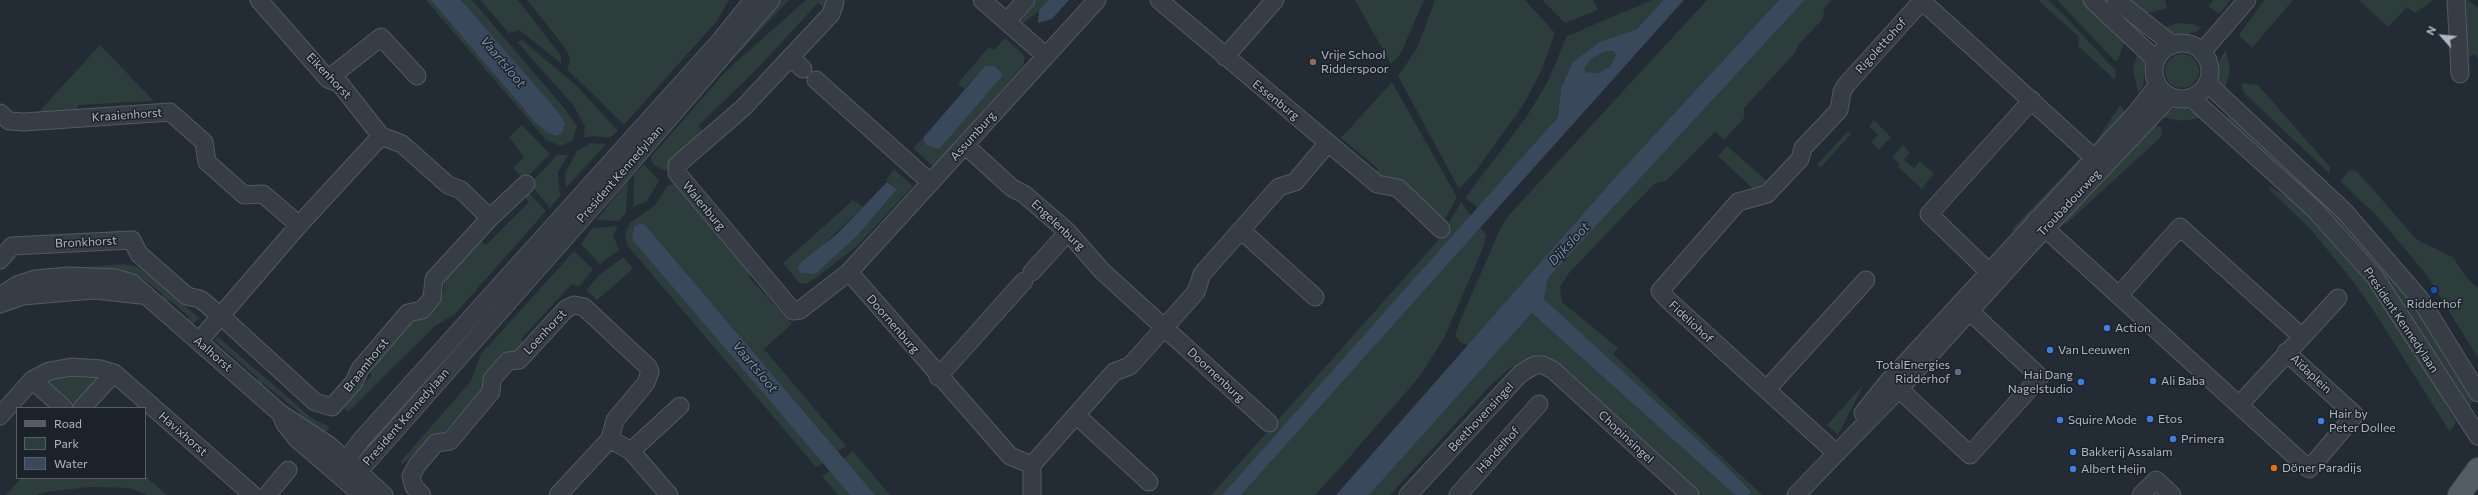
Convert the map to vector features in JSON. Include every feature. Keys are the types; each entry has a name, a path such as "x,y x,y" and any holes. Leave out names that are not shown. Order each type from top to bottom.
{"main road":[{"path":"2459,495 2478,469"}],"street":[{"name":"Eikenhorst","path":"259,0 328,79 340,84 381,136"},
{"name":"President Kennedylaan","path":"353,466 362,439 720,41 753,0"},
{"name":"President Kennedylaan","path":"341,477 353,466 615,181 771,0"},
{"path":"982,0 1046,56"},
{"path":"1007,21 1026,0"},
{"name":"Assumburg","path":"849,272 1097,0"},
{"name":"Essenburg","path":"1159,0 1328,143"},
{"path":"1225,57 1275,0"},
{"path":"2092,0 2156,60"},
{"path":"2116,0 2172,44"},
{"path":"2202,52 2247,0"},
{"path":"2456,0 2460,74"},
{"name":"Rigolettohof","path":"1749,199 1767,194 1800,159 1803,148 1839,110 1846,85 1922,1 2099,162"},
{"name":"Walenburg","path":"835,2 831,14 791,58 743,108 677,165 676,173 793,311 800,310 849,272"},
{"path":"328,79 381,37 417,76"},
{"path":"2172,44 2188,44 2202,52 2209,66 2207,83 2200,92 2191,98 2178,99 2170,97 2158,86 2154,76 2156,60 2162,50 2172,44"},
{"path":"791,58 931,183"},
{"name":"President Kennedylaan","path":"2207,83 2348,216 2420,299 2478,393"},
{"name":"Troubadourweg","path":"2099,162 2158,86"},
{"name":"Troubadourweg","path":"1796,495 1836,453 1874,397 1898,381 1965,306 2099,162 2170,97"},
{"name":"President Kennedylaan","path":"2191,98 2314,209 2375,277 2478,436"},
{"path":"1989,272 1929,214 2032,100"},
{"name":"Kraaienhorst","path":"0,113 9,121 24,122 170,112 204,142 207,162 244,195 263,194 299,225"},
{"path":"199,341 299,225 381,136 402,144 448,185 461,190 490,218"},
{"path":"1032,495 1032,465 1114,372 1130,366 1196,292 1202,274 1279,187 1295,182 1328,143 1377,184 1398,188 1442,229"},
{"name":"Engelenburg","path":"965,145 1012,188 1024,194 1068,232 1102,271 1164,327"},
{"name":"Braamhorst","path":"221,316 315,402 332,407 354,382 360,369 408,314 422,310 432,298 434,279 490,218 526,184"},
{"name":"Fideliohof","path":"1749,199 1738,202 1660,291 1751,378 1767,389 1836,453"},
{"name":"Troubadourweg","path":"1965,306 1989,272 2041,224"},
{"name":"Aïdaplein","path":"2041,224 2120,294 2309,469 2355,415 2286,352"},
{"name":"Aïdaplein","path":"2120,294 2180,227 2301,336"},
{"path":"1241,230 1315,297"},
{"path":"938,377 1068,232"},
{"name":"Bronkhorst","path":"0,260 12,246 132,240 139,254 187,296 200,299 221,316"},
{"name":"Doornenburg","path":"849,272 938,377 1010,456 1032,465"},
{"name":"Aalhorst","path":"0,296 17,285 35,279 86,276 116,278 132,284 280,413 330,446 384,495"},
{"path":"1767,389 1866,280"},
{"path":"0,304 23,296 95,290 146,295"},
{"name":"Aïdaplein","path":"2240,404 2286,352 2338,298"},
{"name":"Loenhorst","path":"422,495 414,487 411,476 417,465 436,443 450,441 491,392 492,379 508,362 519,360 566,309 574,305 584,307 648,367 650,372 646,383 615,420 610,439 558,495"},
{"path":"1898,381 1970,455 2040,376 1965,306"},
{"name":"Doornenburg","path":"1164,327 1269,423"},
{"name":"Beethovensingel","path":"1408,495 1528,368 1543,365 1562,378"},
{"name":"Havixhorst","path":"0,416 32,380 49,371 63,367 89,367 114,373 253,495"},
{"path":"83,407 114,373"},
{"name":"Chopinsingel","path":"1562,378 1690,495"},
{"path":"32,380 63,407"},
{"name":"Händelhof","path":"1458,495 1539,404"},
{"path":"631,451 680,406"},
{"name":"Aalhorst","path":"280,413 291,432 362,495"},
{"path":"1076,415 1149,482"},
{"path":"610,439 631,451 669,495"},
{"path":"266,495 288,470"},
{"path":"2141,495 2156,480 2172,495"}],"green space":[{"path":"426,0 432,0 565,123 461,0 472,0 565,109 577,126 573,140 561,146 546,140"},
{"path":"480,0 518,0 561,56 561,63 519,30 509,33"},
{"path":"527,0 729,0 717,21 624,125 567,69 570,59 566,49"},
{"path":"781,0 789,0 667,129"},
{"path":"806,0 829,0 827,11 818,3 757,69 698,126 706,134 672,162 665,171 654,165 650,158 726,71"},
{"path":"1033,0 1048,0 1039,11 1022,24 1016,19"},
{"path":"1355,0 1424,0 1401,53 1391,64"},
{"path":"1435,0 1525,0 1555,33 1542,69 1524,104 1476,171 1459,189 1398,76 1417,48"},
{"path":"1542,0 1593,0 1598,10 1565,23"},
{"path":"1652,0 1663,0 1637,29 1599,42 1572,63 1561,88 1558,117 1478,208 1465,198 1527,116 1547,83 1567,36"},
{"path":"1707,0 1779,0 1620,172 1469,346 1460,342 1455,335 1460,321 1500,229 1508,216"},
{"path":"1805,0 1832,0 1824,8 1823,19 1799,44 1795,53 1744,108 1744,118 1724,140 1715,132 1667,180 1654,184 1569,273 1560,287 1562,302 1618,348 1613,354 1762,495 1748,495 1751,490 1724,464 1544,299 1548,278"},
{"path":"2038,0 2048,0 2065,16 2116,71 2115,80 2078,46 2079,37"},
{"path":"2057,0 2086,0 2126,36 2118,60 2115,61"},
{"path":"2130,0 2165,0 2167,8 2146,14"},
{"path":"2213,0 2231,0 2219,14 2208,6"},
{"path":"2264,0 2293,0 2252,48 2239,35"},
{"path":"2359,0 2433,0 2415,13 2407,7 2388,27"},
{"path":"2462,0 2468,0 2478,8 2478,60 2476,55 2466,56"},
{"path":"2178,23 2193,24 2201,27 2198,31 2188,34 2175,34 2161,29"},
{"path":"1005,38 1023,54 1025,58 1023,66 974,121 978,124 972,130 969,127 937,163 937,170 913,148 923,138 926,145 1003,75 995,66 985,66 964,89 958,83 989,47 994,50"},
{"path":"522,40 577,86 618,131 610,138 593,136 583,138 585,127 574,106 517,42"},
{"path":"100,45 154,101 78,105 77,113 34,117"},
{"path":"2226,49 2230,71 2224,92 2219,84 2218,73 2220,60"},
{"path":"2138,50 2143,56 2145,65 2143,87 2138,93 2133,70"},
{"path":"1606,51 1613,51 1616,55 1610,67 1597,73 1586,72 1584,69 1591,59"},
{"path":"2185,54 2194,59 2198,64 2198,78 2194,83 2189,87 2179,88 2175,87 2166,78 2165,68 2166,64 2175,55"},
{"path":"1392,82 1457,197 1445,219 1373,175 1378,169 1341,138"},
{"path":"2241,83 2258,85 2330,167 2329,173 2244,93"},
{"path":"2120,105 2126,114 2095,149 2093,146"},
{"path":"2175,108 2184,108 2203,117 2184,121 2161,117"},
{"path":"2231,114 2313,188 2414,304 2475,399 2470,406 2394,290 2355,244 2225,121"},
{"path":"1874,120 1891,137 1879,150 1871,142 1878,135 1869,126"},
{"path":"2152,123 2162,128 2161,137 2065,225 2063,216"},
{"path":"522,125 550,154 524,180 513,168 524,157 509,137"},
{"path":"1848,131 1851,134 1820,168 1817,165"},
{"path":"591,143 606,144 566,188 565,173 577,151"},
{"path":"1903,145 1910,153 1904,160 1914,168 1920,161 1934,174 1922,189 1898,167 1899,164 1892,157"},
{"path":"1727,146 1767,181 1762,187 1752,188 1718,156"},
{"path":"557,155 568,155 558,172 560,196 550,208 530,184"},
{"path":"2082,156 2085,159 2027,224 2012,232 2013,228"},
{"path":"644,164 659,181 647,201 633,207 634,175"},
{"path":"894,169 913,186 857,246 816,278 806,284 799,283 783,263 853,200 863,207 822,246 859,234 897,189 886,180"},
{"path":"2350,170 2356,171 2417,240 2453,257 2467,278 2478,288 2478,358 2426,274 2378,217 2340,181"},
{"path":"628,181 626,213 619,221 596,220"},
{"path":"678,182 751,270 749,277 792,324 764,349 846,446 838,451 646,226 633,239 823,463 816,467 627,245 625,234 630,223 655,205 667,186"},
{"path":"2269,186 2293,201 2321,223 2365,277 2413,346 2456,422 2450,432 2377,316 2355,284 2313,232 2268,188"},
{"path":"527,191 546,211 455,314 435,326 348,412 344,407 371,376 370,369 412,320 421,318 444,292 444,280 480,240 486,245 529,202 523,195"},
{"path":"1461,202 1471,216 1222,495 1211,495 1441,237"},
{"path":"618,226 613,235 619,250 600,264 581,244 592,228"},
{"path":"1480,227 1486,235 1483,248 1444,338 1420,376 1340,468 1315,495 1241,495"},
{"path":"574,251 593,269 579,287 572,284 521,339 525,345 441,435 434,434 403,464 400,462 471,381 481,354"},
{"path":"624,257 633,269 597,300 586,290 600,274"},
{"path":"123,264 138,267 149,274 199,318 192,325 186,320 189,317 170,300 167,301 162,297 163,294 141,278 138,282 75,268"},
{"path":"1532,313 1563,339 1735,495 1701,495 1580,386 1531,358 1510,368 1489,387 1390,495 1369,495"},
{"path":"218,337 313,419 330,427 323,435 298,417 299,412 263,383 260,386 256,383 259,379 214,340"},
{"path":"60,375 102,376 75,404 47,382"},
{"path":"1864,384 1838,435 1827,425"},
{"path":"853,451 890,495 875,495 844,459"},
{"path":"830,471 850,495 838,495 822,476"},
{"path":"146,477 167,495 148,495 130,488 90,487 45,492 37,495 6,495 20,479 146,479"}],"water":[{"name":"Vaartsloot","path":"431,0 461,0 558,112 565,123 562,133 556,136 548,133 537,124"},
{"path":"1048,0 1069,0 1052,19 1038,23 1039,11"},
{"path":"1663,0 1684,0 1241,495 1222,495 1558,117 1561,88 1572,63 1599,42 1637,29","holes":["1606,51 1613,51 1616,55 1610,67 1597,73 1586,72 1584,69 1591,59"]},
{"name":"Dijksloot","path":"1779,0 1805,0 1548,278 1544,299 1724,464 1751,491 1748,495 1735,495 1532,313 1369,495 1336,495 1620,172"},
{"path":"985,66 995,66 1003,75 939,149 926,145 923,138"},
{"path":"887,182 897,189 859,234 815,274 801,273 798,267 801,262 837,234"},
{"name":"Vaartsloot","path":"641,223 646,226 875,495 850,495 632,239 634,227"}],"place":[{"name":"Vrije School Ridderspoor","path":"1313,62"},
{"name":"Ridderhof","path":"2434,290"},
{"name":"Action","path":"2107,328"},
{"name":"Van Leeuwen","path":"2050,350"},
{"name":"TotalEnergies Ridderhof","path":"1958,372"},
{"name":"Ali Baba","path":"2153,381"},
{"name":"Hai Dang Nagelstudio","path":"2081,382"},
{"name":"Etos","path":"2150,419"},
{"name":"Squire Mode","path":"2060,420"},
{"name":"Hair by Peter Dollee","path":"2321,421"},
{"name":"Primera","path":"2173,439"},
{"name":"Bakkerij Assalam","path":"2073,452"},
{"name":"Döner Paradijs","path":"2274,468"},
{"name":"Albert Heijn","path":"2073,469"}]}
